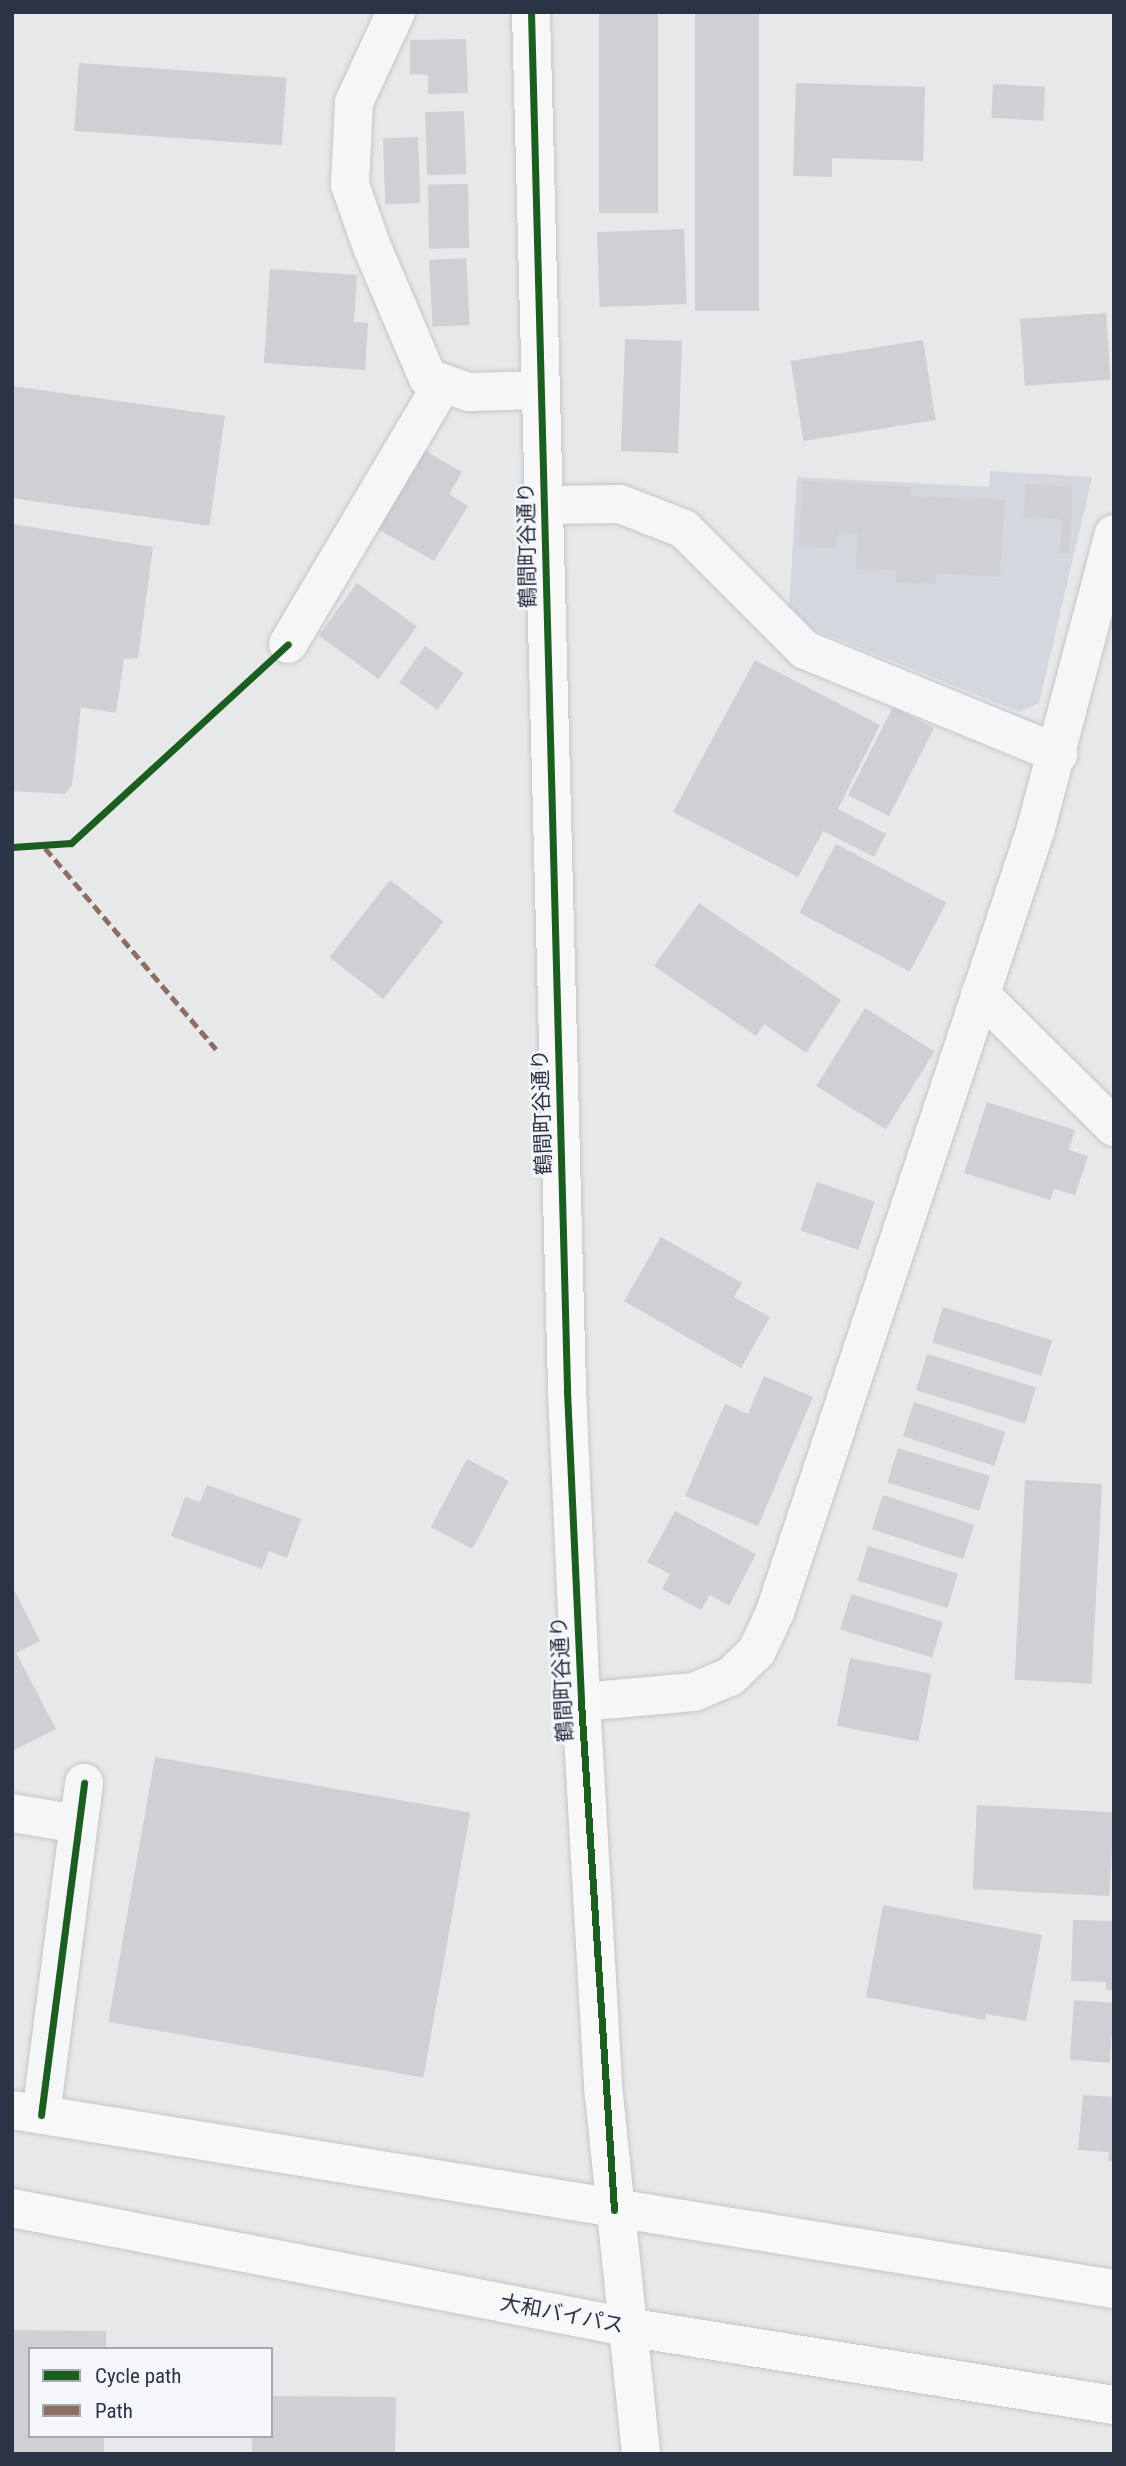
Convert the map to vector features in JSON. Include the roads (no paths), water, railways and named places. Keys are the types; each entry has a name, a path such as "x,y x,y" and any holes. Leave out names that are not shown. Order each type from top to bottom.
{"main road":[{"name":"鶴間町谷通り","path":"531,12 543,505 581,1702 614,2210 641,2454"},
{"path":"27,2112 614,2210 1114,2289"},
{"name":"大和バイパス","path":"12,2208 627,2327 1114,2405"}],"street":[{"path":"396,12 354,102 350,185 428,378 441,386 469,392 541,390"},
{"path":"288,644 441,386"},
{"path":"543,505 620,504 684,529 804,650 1058,754"},
{"path":"581,1702 694,1692 730,1677 757,1651 775,1612 1058,754 1114,534"},
{"path":"980,995 1114,1127"},
{"path":"27,2112 84,1783"},
{"path":"12,1813 78,1824"}]}
